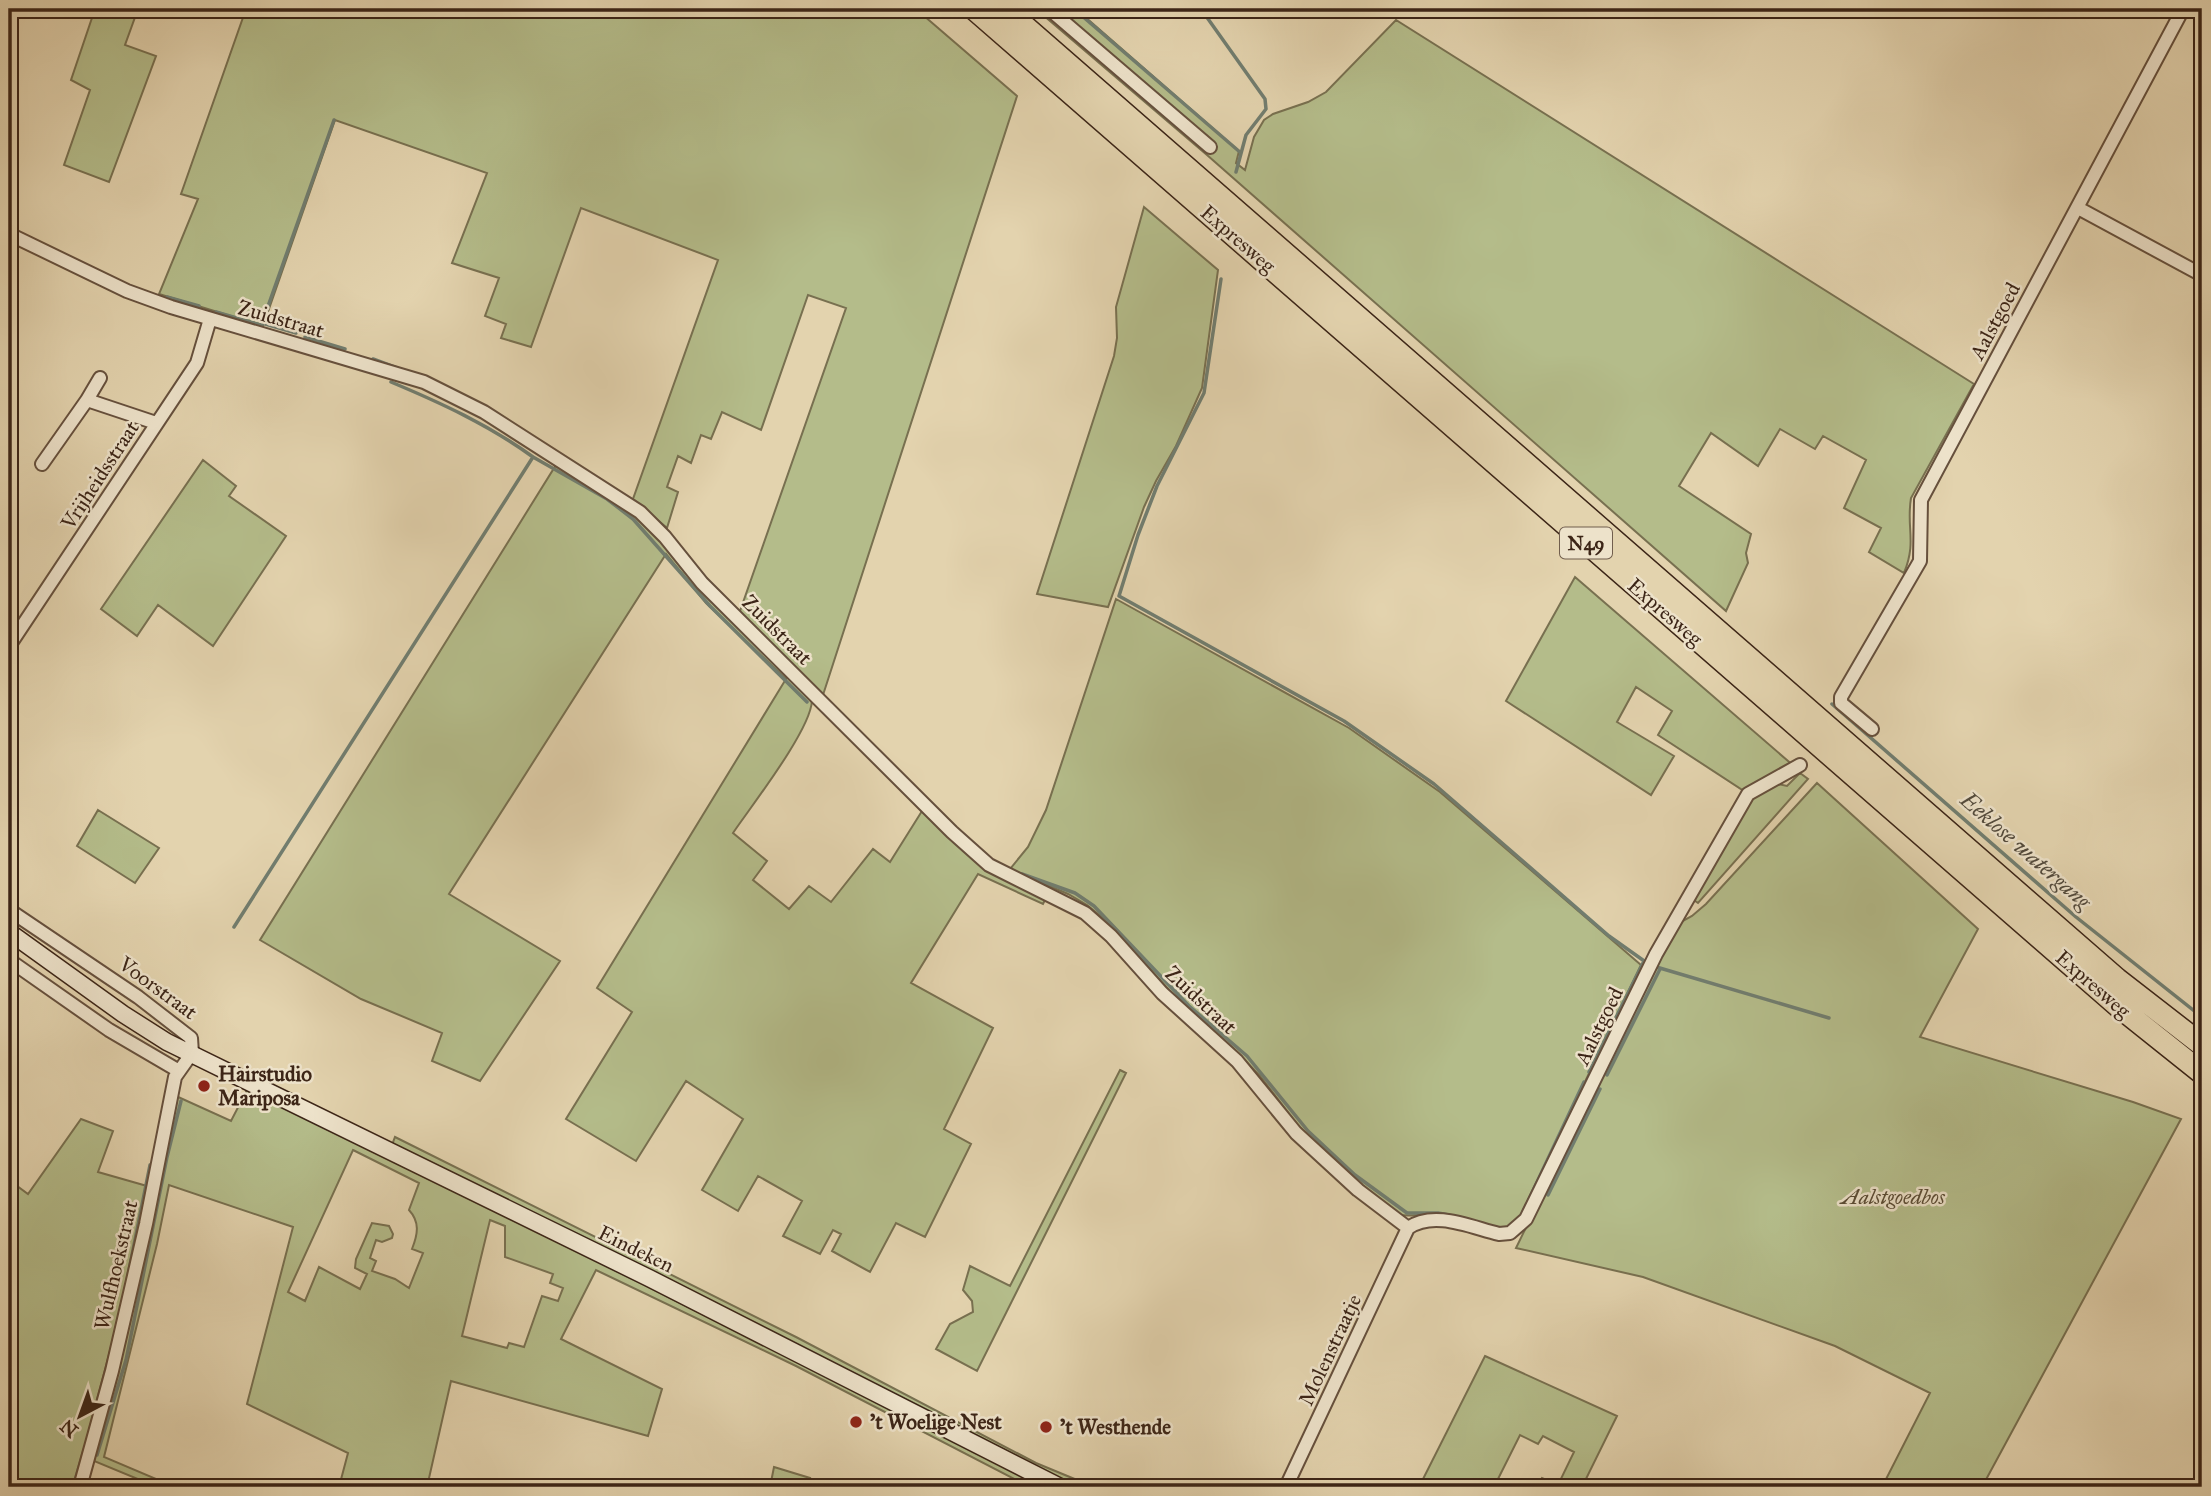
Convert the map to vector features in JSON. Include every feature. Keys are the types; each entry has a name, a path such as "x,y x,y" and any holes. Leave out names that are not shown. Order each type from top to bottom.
{"highway":[{"name":"Expresweg","path":"974,9 2098,989 2202,1073"},
{"name":"Expresweg","path":"1005,9 2117,979 2202,1045"}],"street":[{"path":"1049,9 1210,147"},
{"name":"Aalstgoed","path":"1872,729 1842,703 1841,697 1920,561 1921,499 2183,9"},
{"path":"2078,208 2202,275"},
{"name":"Zuidstraat","path":"9,234 127,291 171,307 424,382 484,412 640,512 665,537 702,583 952,832 989,865 1085,913 1111,936 1162,993 1237,1061 1296,1133 1358,1190 1408,1228"},
{"name":"Vrijheidsstraat","path":"9,646 197,363 210,319"},
{"path":"42,464 100,379"},
{"path":"87,400 156,423"},
{"name":"Aalstgoed","path":"1408,1228 1417,1222 1433,1219 1499,1234 1510,1233 1520,1226 1653,961 1748,794 1800,765"},
{"name":"Voorstraat","path":"9,910 138,997 191,1038 192,1053 167,1042 123,1014 9,932"},
{"path":"9,960 109,1030 179,1070"},
{"name":"Wulfhoekstraat","path":"80,1487 115,1358 146,1224 175,1077 192,1053"},
{"name":"Eindeken","path":"192,1053 649,1278 1060,1487"},
{"name":"Molenstraatje","path":"1286,1487 1408,1228"}],"green space":[{"path":"95,9 138,9 125,45 156,56 109,182 64,165 90,90 71,80"},
{"path":"246,9 916,9 1017,96 823,695 739,614 846,308 808,295 761,430 722,412 711,439 701,435 691,463 678,456 667,487 678,492 667,528 633,499 718,260 581,208 531,347 501,338 506,324 485,316 499,278 452,263 487,173 335,120 263,326 159,294 198,199 181,194"},
{"path":"1036,9 1076,9 1239,151 1236,163 1245,170 1254,137 1264,120 1326,92 1396,20 1974,384 1911,498 1911,543 1904,573 1869,552 1881,528 1844,508 1866,460 1823,436 1815,449 1780,429 1758,466 1711,433 1679,486 1751,534 1746,553 1748,563 1726,611 1207,155"},
{"path":"1144,207 1218,270 1202,388 1144,507 1108,607 1037,594 1114,356 1117,338 1116,307"},
{"path":"203,460 236,486 229,496 286,536 213,646 158,605 137,636 101,609"},
{"path":"556,465 636,515 812,701 809,714 791,749 733,833 767,861 753,880 789,909 809,886 831,902 873,849 890,862 922,811 951,839 1047,896 1043,904 978,874 911,983 993,1028 944,1129 971,1144 925,1237 896,1223 870,1272 832,1251 841,1234 833,1230 820,1254 783,1236 802,1201 758,1176 738,1211 702,1190 743,1119 686,1081 636,1161 566,1119 632,1012 597,988 786,679 706,603 666,554 449,894 560,961 480,1081 432,1061 442,1033 361,999 260,940"},
{"path":"1575,577 1795,767 1744,791 1658,735 1672,711 1636,687 1617,722 1674,756 1651,795 1506,701"},
{"path":"1116,599 1349,728 1440,792 1641,965 1521,1215 1510,1227 1490,1227 1439,1214 1396,1214 1320,1149 1300,1128 1260,1076 1169,990 1108,922 1068,894 1010,869 1028,847 1046,810"},
{"path":"1800,773 1808,779 1698,903 1691,898 1751,796 1774,783 1787,786"},
{"name":"Aalstgoedbos","path":"1817,783 1978,929 1920,1037 2181,1119 1982,1487 1882,1487 1930,1393 1835,1346 1643,1277 1516,1248 1658,958 1679,923 1706,904"},
{"path":"98,810 159,848 135,883 77,846"},
{"path":"1120,1070 1126,1073 977,1371 936,1349 950,1324 973,1312 972,1301 963,1290 970,1266 1010,1286"},
{"path":"249,1086 1046,1487 1030,1487 796,1366 596,1270 561,1339 662,1389 648,1436 451,1381 427,1487 339,1487 348,1453 247,1404 293,1227 169,1185 104,1457 168,1484 167,1487 157,1487 94,1461 111,1398 176,1096 231,1121","holes":["353,1150 419,1183 409,1210 417,1228 412,1249 423,1253 409,1288 395,1279 372,1271 376,1261 370,1258 376,1240 382,1242 392,1238 393,1234 389,1226 372,1223 356,1259 355,1268 367,1274 360,1289 319,1267 305,1301 288,1292","490,1220 505,1226 505,1257 553,1274 550,1283 563,1288 558,1301 542,1296 524,1347 509,1343 507,1348 462,1336"]},
{"path":"81,1119 113,1131 98,1172 147,1186 126,1290 74,1487 9,1487 9,1180 28,1194"},
{"path":"395,1137 796,1337 1036,1463 1094,1487 1071,1487 1036,1471 392,1145"},
{"path":"1485,1356 1617,1416 1582,1487 1538,1487 1542,1478 1558,1485 1574,1452 1543,1436 1538,1444 1520,1435 1494,1487 1419,1487"},
{"path":"774,1467 810,1478 807,1487 770,1487"}],"waterway":[{"path":"1074,9 1241,153"},
{"path":"1201,9 1265,99 1266,109 1246,135 1236,172"},
{"path":"261,326 334,120"},
{"path":"1221,279 1204,393 1157,486 1119,596 1344,721 1434,784 1609,936 1647,963"},
{"path":"167,297 199,306"},
{"path":"216,312 261,325"},
{"path":"262,323 296,333"},
{"path":"305,337 345,349"},
{"path":"373,359 397,368"},
{"path":"234,927 533,457 464,415 391,382"},
{"path":"533,457 607,499 633,519 710,606 807,702"},
{"name":"Eeklose watergang","path":"1832,704 2076,917 2202,1017"},
{"path":"1022,874 1075,893 1094,906 1189,1006 1247,1056 1308,1131 1355,1175 1407,1213 1449,1215"},
{"path":"1589,1072 1644,961"},
{"path":"1653,966 1829,1018"},
{"path":"1607,1075 1660,969"},
{"path":"1523,1212 1584,1082"},
{"path":"1548,1195 1600,1089"},
{"path":"97,1455 126,1360 181,1101"},
{"path":"127,1280 150,1165"},
{"path":"73,1487 85,1447"}],"place":[{"name":"Hairstudio Mariposa","path":"204,1086"},
{"name":"'t Woelige Nest","path":"856,1422"},
{"name":"'t Westhende","path":"1046,1427"}]}
